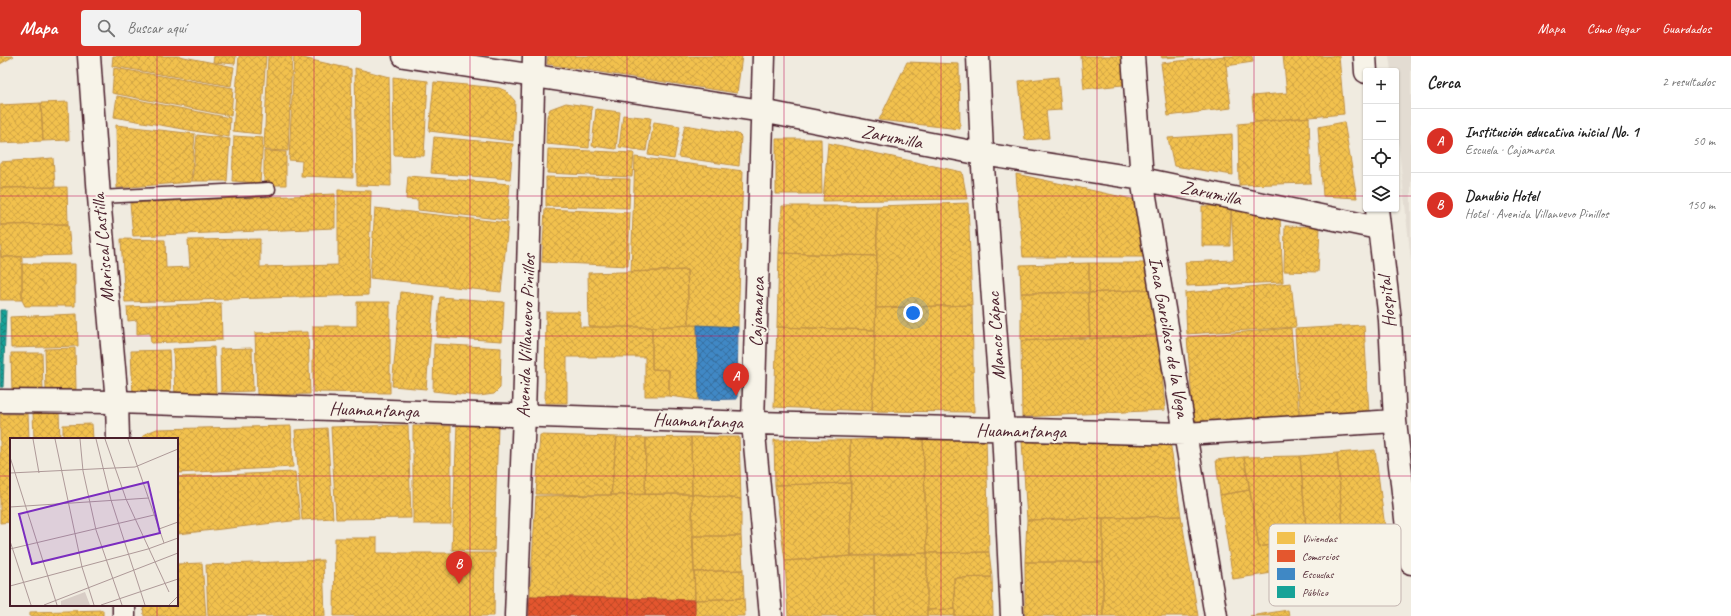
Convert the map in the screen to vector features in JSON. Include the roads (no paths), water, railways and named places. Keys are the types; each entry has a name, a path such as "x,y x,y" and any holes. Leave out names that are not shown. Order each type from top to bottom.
{"street":[{"name":"Mariscal Castilla","path":"90,56 99,197 117,402 118,438"},
{"name":"Zarumilla","path":"404,56 534,66 982,154 1378,218"},
{"name":"Cajamarca","path":"764,56 753,423 771,616"},
{"name":"Manco Cápac","path":"978,56 982,154 1003,430 1012,616"},
{"name":"Inca Garcilaso de la Vega","path":"1133,56 1142,179 1216,616"},
{"path":"1365,56 1366,68"},
{"name":"Avenida Villanuevo Pinillos","path":"516,616 524,414 534,66"},
{"name":"Hospital","path":"1378,218 1390,320 1395,420 1411,563"},
{"name":"Huamantanga","path":"0,401 117,402 524,414 753,423 1185,434 1395,420"}],"lane":[{"path":"99,197 269,189"}],"place":[{"name":"Institución educativa inicial No. 1","path":"736,396"},
{"name":"Danubio Hotel","path":"459,584"}]}
